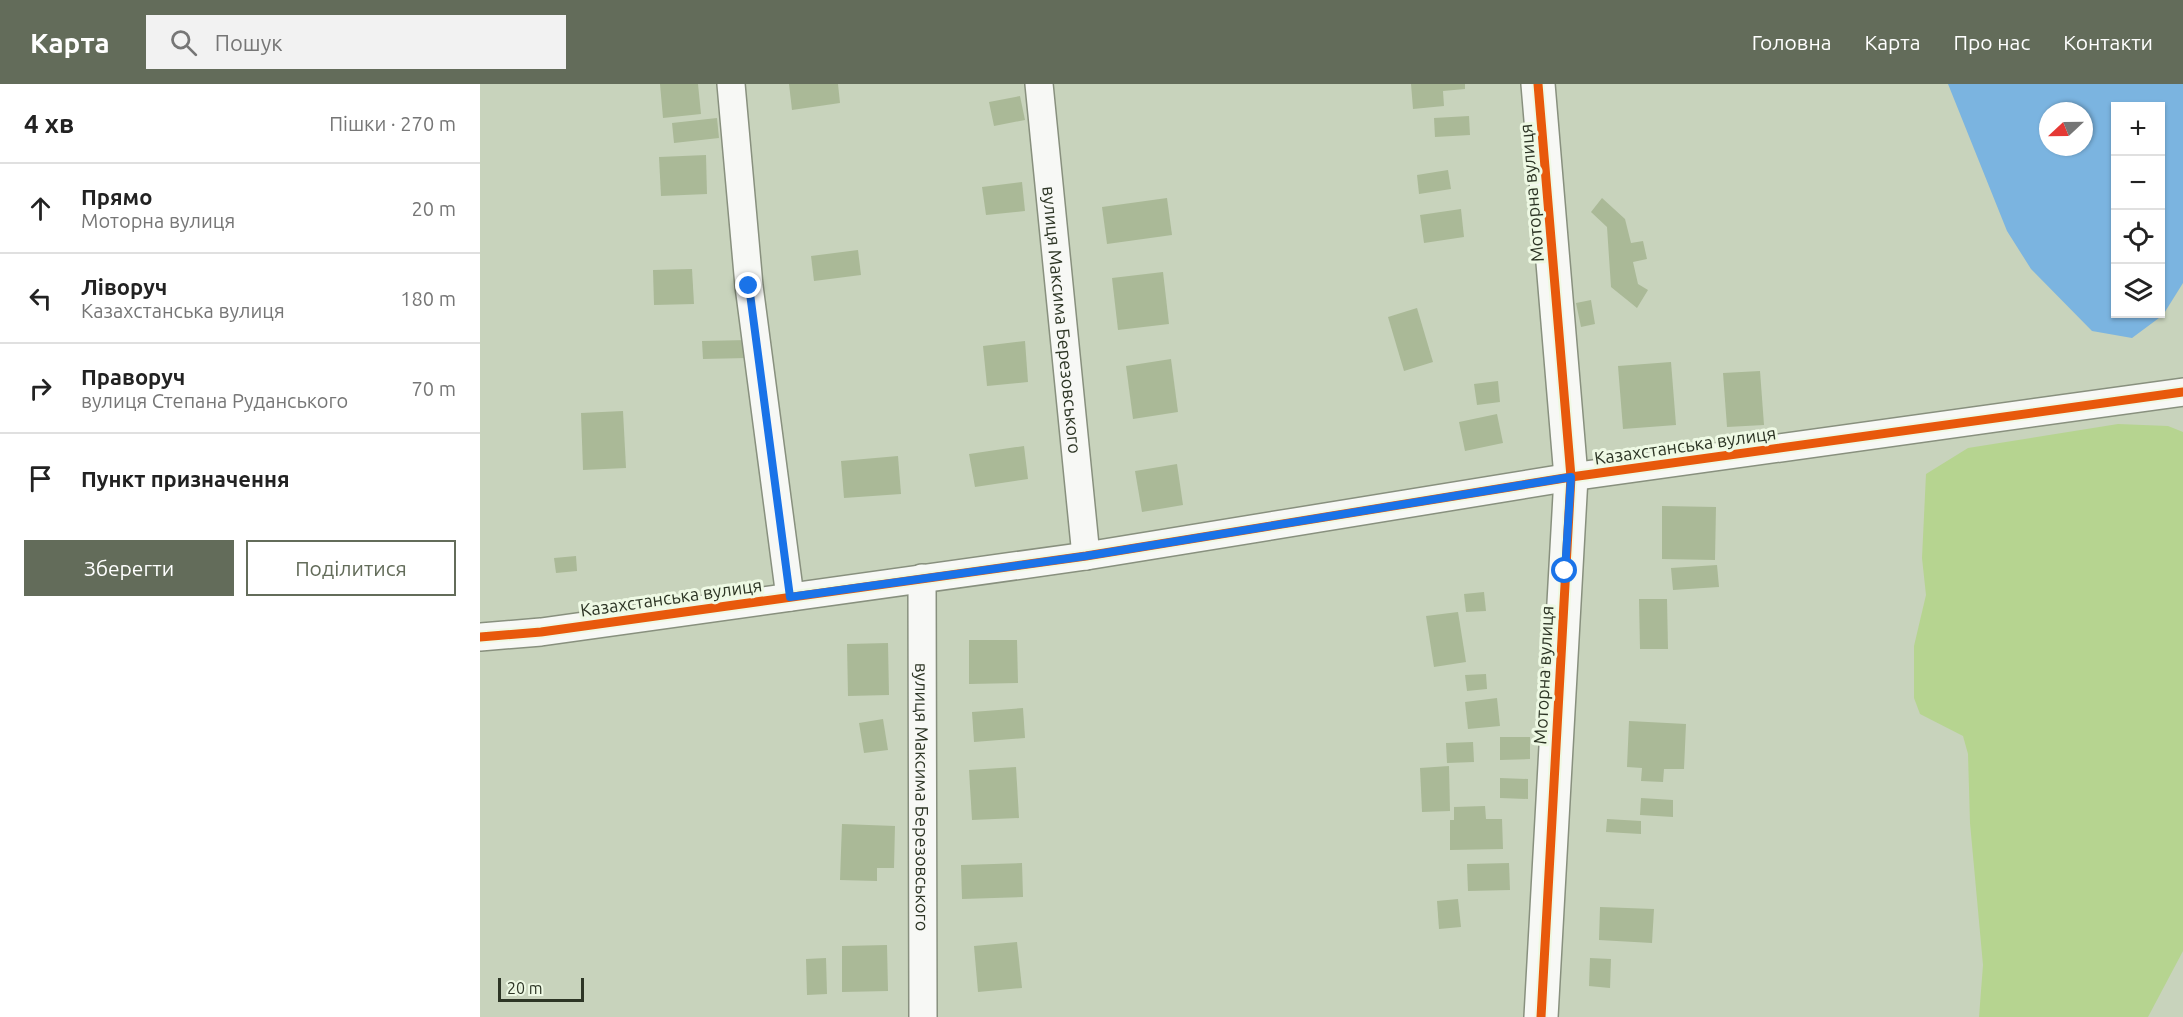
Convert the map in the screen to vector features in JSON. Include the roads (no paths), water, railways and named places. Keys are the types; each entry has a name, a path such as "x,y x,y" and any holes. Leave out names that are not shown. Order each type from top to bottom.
{"street":[{"path":"731,84 749,286 790,597"},
{"name":"вулиця Максима Березовського","path":"1039,84 1086,556"},
{"name":"Моторна вулиця","path":"1539,84 1571,477 1541,1017"},
{"name":"Казахстанська вулиця","path":"480,637 541,632 1086,556 1571,477 2183,392"},
{"name":"вулиця Максима Березовського","path":"922,578 923,1017"}],"water":[{"path":"1948,84 2183,84 2183,283 2165,312 2165,102 2111,102 2111,318 2159,318 2132,338 2092,331 2031,269 2007,231"}]}
